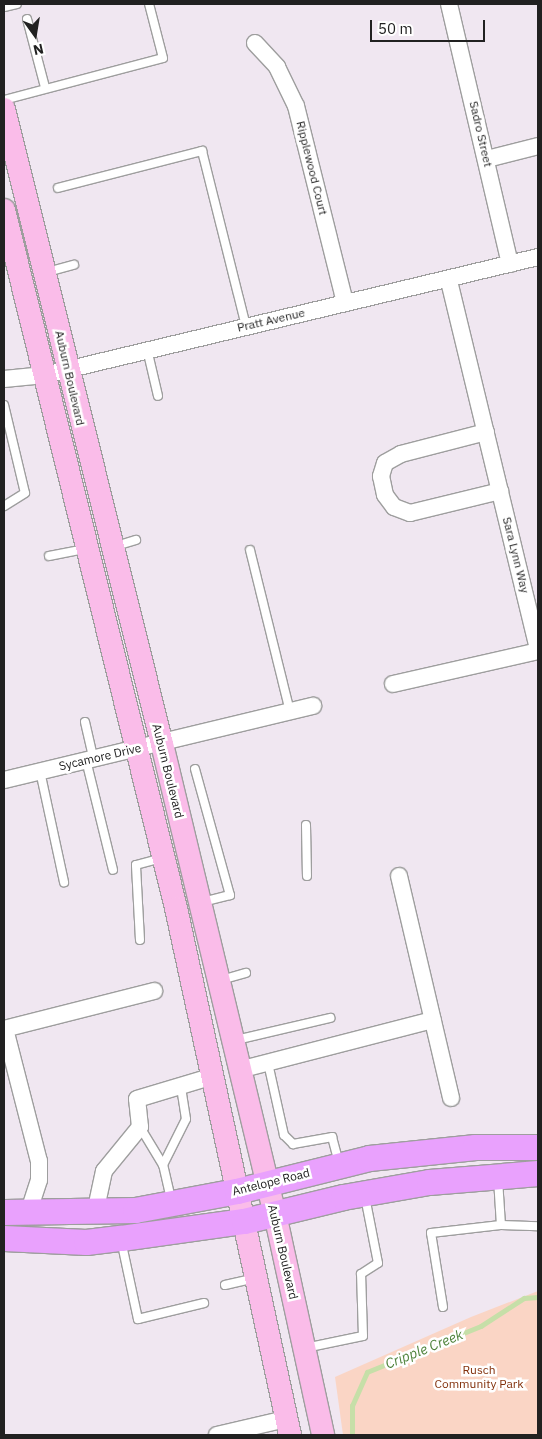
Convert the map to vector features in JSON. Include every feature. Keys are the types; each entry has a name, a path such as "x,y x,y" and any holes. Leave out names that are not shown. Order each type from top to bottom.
{"main road":[{"name":"Auburn Boulevard","path":"4,109 162,744 232,1042 275,1214 323,1435"},
{"path":"4,154 7,167 30,210"},
{"name":"Auburn Boulevard","path":"4,210 164,858 210,1077 244,1220 288,1427"},
{"name":"Antelope Road","path":"16,1213 95,1213 172,1204 237,1191 339,1166 431,1150 538,1147"},
{"path":"4,1238 86,1242 121,1238 244,1220 364,1192 497,1175 538,1173"}],"street":[{"name":"Sadro Street","path":"449,4 487,159 510,264"},
{"name":"Ripplewood Court","path":"255,43 277,67 296,106 346,304"},
{"path":"487,159 538,146"},
{"name":"Pratt Avenue","path":"4,379 45,375 147,349 449,281 538,257"},
{"name":"Sara Lynn Way","path":"449,281 538,650"},
{"path":"486,432 401,454 386,463 381,476 385,495 394,507 410,513 500,491"},
{"path":"393,684 538,650"},
{"name":"Sycamore Drive","path":"4,780 138,747 162,744 313,706"},
{"path":"399,876 451,1098"},
{"path":"16,1213 39,1180 39,1161 4,1029 154,991"},
{"path":"239,1070 433,1020"},
{"path":"95,1213 104,1171 140,1127 137,1099 210,1077"},
{"path":"217,1435 288,1427"}],"lane":[{"path":"4,7 16,4"},
{"path":"4,100 45,87 163,58 149,4"},
{"path":"27,20 45,87"},
{"path":"58,188 202,151 246,326"},
{"path":"44,272 74,265"},
{"path":"147,349 158,396"},
{"path":"4,406 25,493 4,506"},
{"path":"113,547 136,540"},
{"path":"48,556 87,548"},
{"path":"250,550 290,712"},
{"path":"86,722 90,758 113,870"},
{"path":"195,769 230,895 200,903"},
{"path":"39,771 64,882"},
{"path":"306,825 307,876"},
{"path":"140,940 136,865 164,858"},
{"path":"218,981 246,974"},
{"path":"232,1042 330,1018"},
{"path":"268,1063 284,1135 294,1144 332,1137 339,1166"},
{"path":"163,1165 186,1119 181,1086"},
{"path":"140,1127 163,1165 172,1204"},
{"path":"497,1175 501,1225"},
{"path":"305,1348 363,1336 361,1274 378,1263 364,1192"},
{"path":"444,1307 431,1233 501,1225 538,1226"},
{"path":"121,1238 138,1319 204,1303"},
{"path":"225,1285 256,1278"}],"green space":[{"name":"Rusch Community Park","path":"538,1291 538,1435 343,1435 335,1377 471,1317"}],"waterway":[{"name":"Cripple Creek","path":"352,1435 352,1406 367,1372 481,1326 524,1298 538,1297"}]}
